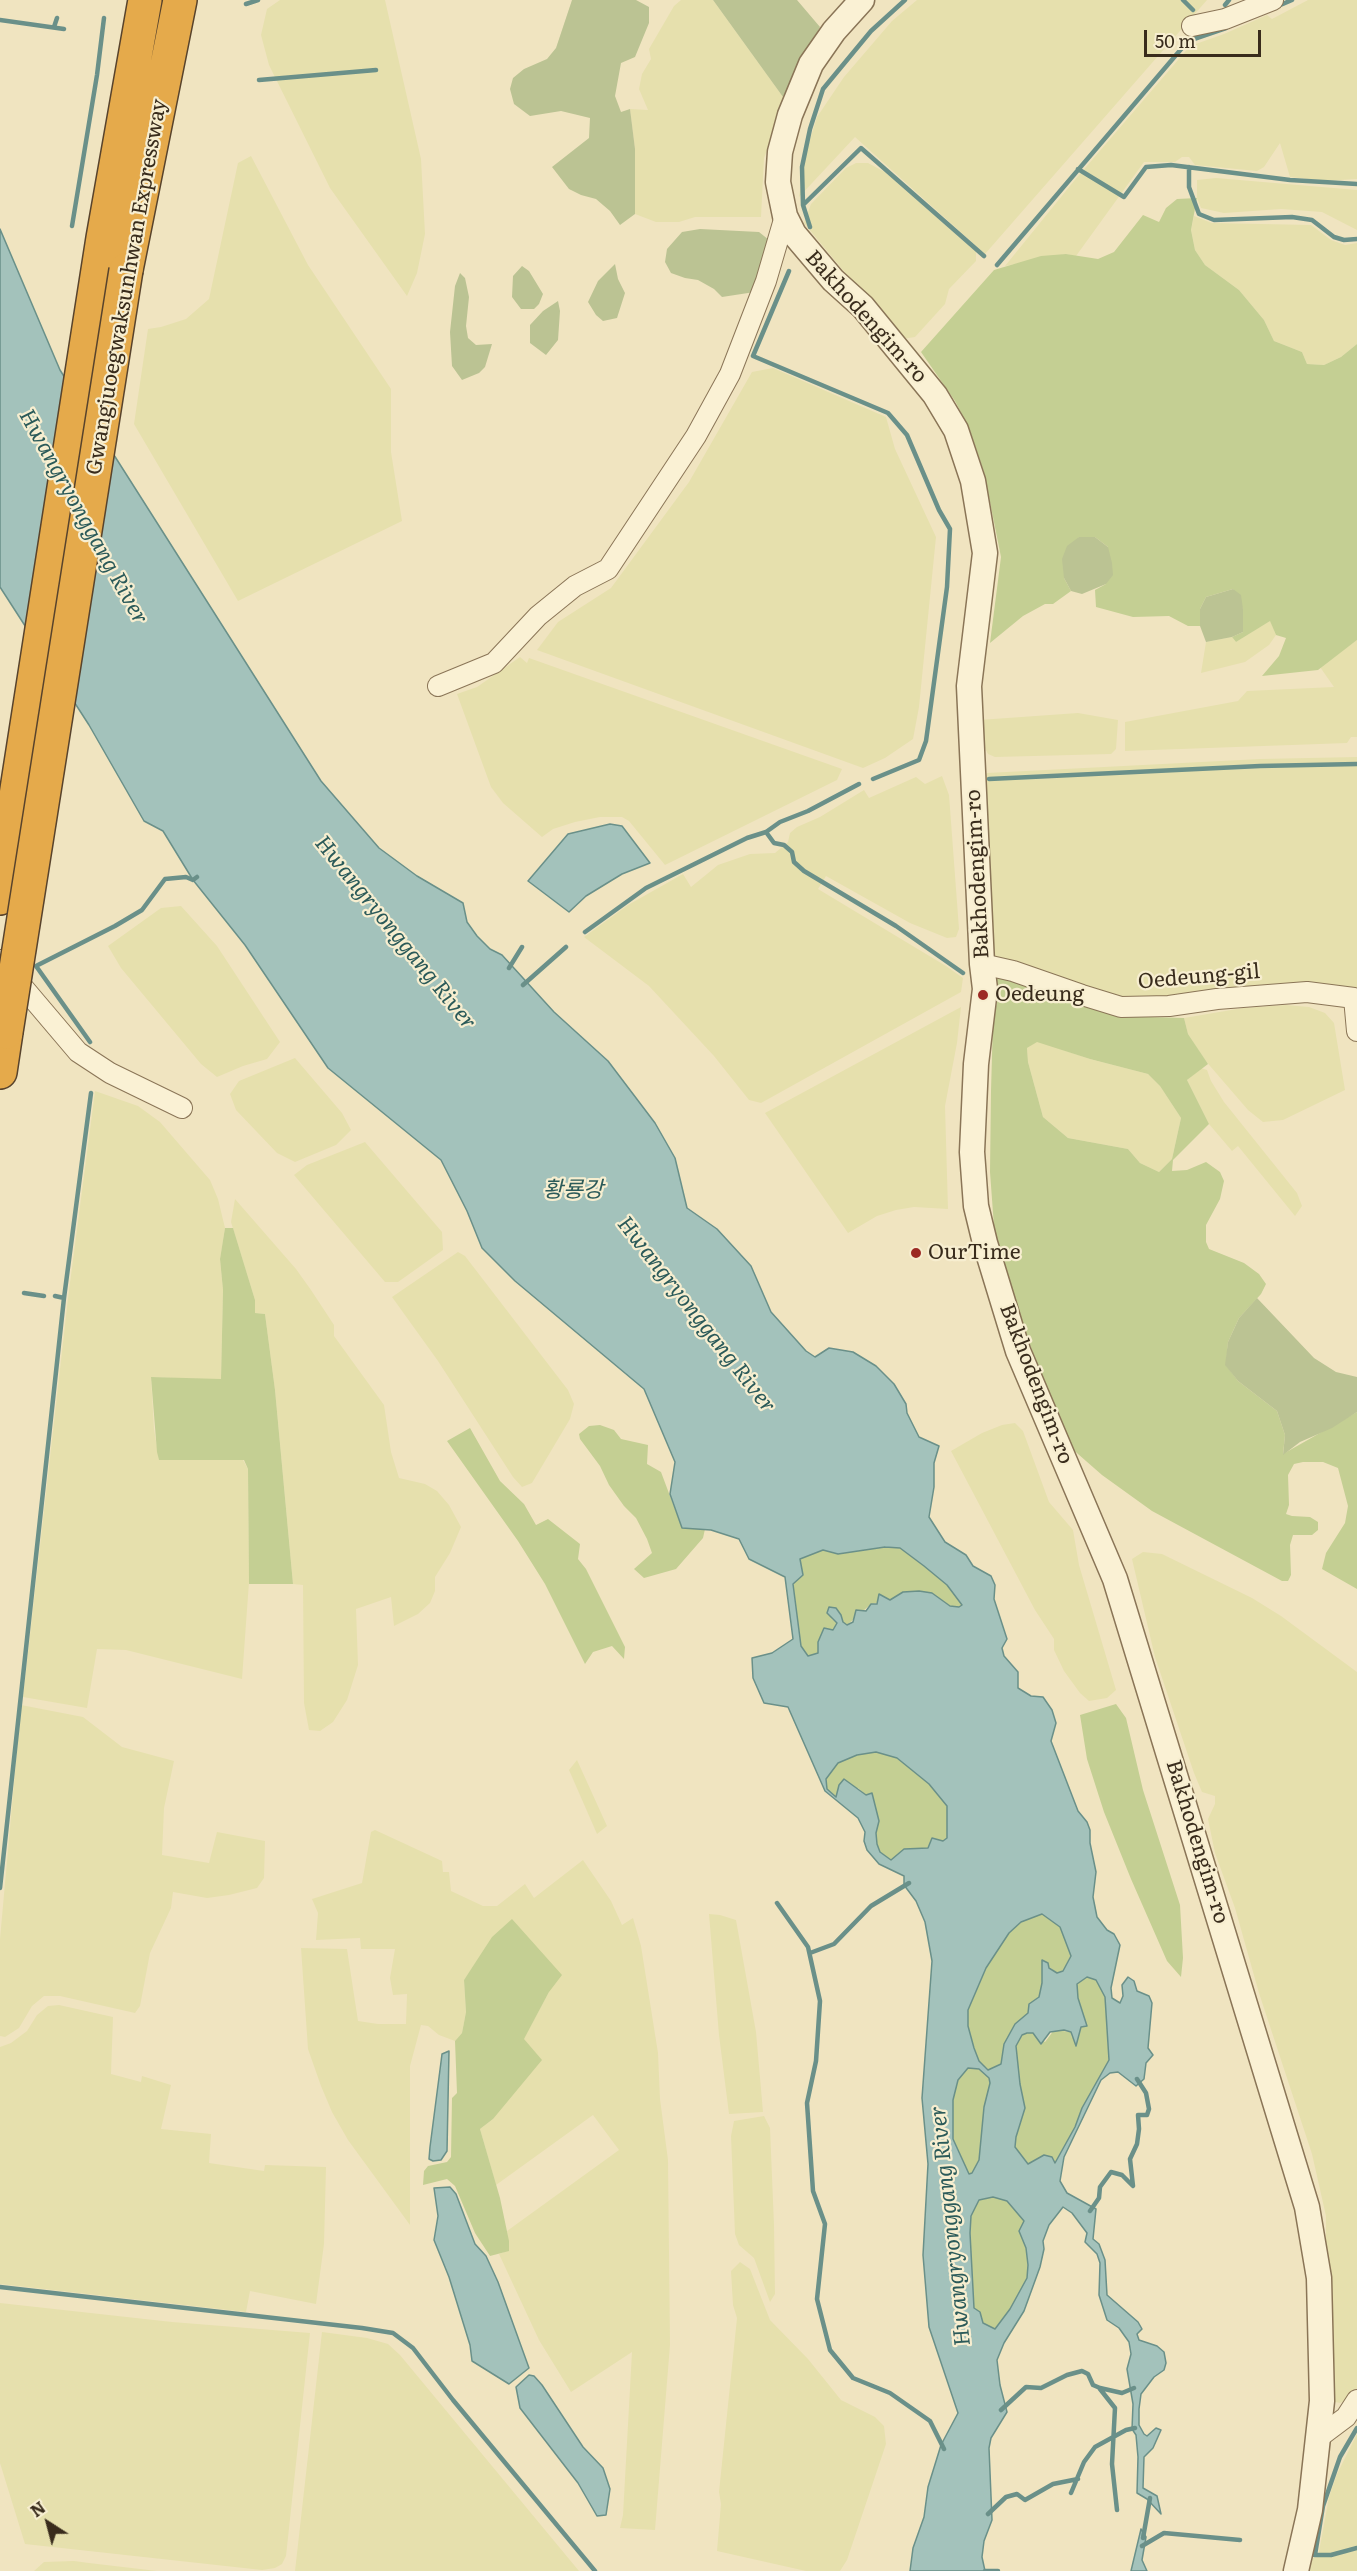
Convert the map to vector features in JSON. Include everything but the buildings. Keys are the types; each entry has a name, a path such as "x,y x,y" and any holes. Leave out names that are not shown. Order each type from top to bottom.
{"highway":[{"name":"Gwangjuoegwaksunhwan Expressway","path":"0,898 103,238 145,0"},
{"name":"Gwangjuoegwaksunhwan Expressway","path":"0,1072 126,270 180,0"}],"street":[{"name":"Bakhodengim-ro","path":"862,0 834,32 811,64 790,115 780,152 778,182 785,216 794,234 816,261 863,308 936,395 956,430 973,481 985,553 969,686 985,989 976,1064 972,1152 976,1206 985,1243 1025,1371 1115,1579 1234,1962 1307,2207 1319,2278 1322,2401 1310,2511 1296,2571"},
{"path":"1192,26 1225,19 1273,0"},
{"path":"438,686 495,663 538,616 575,586 608,569 690,446 730,374 766,281 785,216"},
{"path":"0,960 78,1052 110,1073 182,1108"},
{"name":"Oedeung-gil","path":"982,964 1013,971 1121,1007 1169,1006 1217,999 1307,992 1355,998 1357,1031"},
{"path":"1318,2438 1346,2417 1357,2400"}],"shaded area":[{"path":"280,0 385,0 421,159 425,234 417,273 407,296 330,188 269,65 261,35 267,9"},
{"path":"681,0 713,0 783,97 783,109 764,158 761,217 695,217 679,222 656,222 635,214 635,149 630,109 648,110 639,89 642,74 651,59 649,49 674,6"},
{"path":"917,0 1207,0 985,254 855,137 799,197 806,152 817,117 844,77 892,21"},
{"path":"1308,0 1357,0 1357,179 1324,181 1290,177 1280,143 1264,167 1257,171 1195,165 1189,157 1182,157 1175,162 1144,162 1076,256 1066,254 1005,266 1074,181 1190,46 1267,15 1272,19"},
{"path":"251,156 308,265 391,389 391,452 402,521 238,601 134,424 148,329 186,319 209,299 238,163"},
{"path":"856,163 868,163 885,172 976,252 976,261 949,289 945,304 915,337 902,339 897,336 804,223 811,204 846,168"},
{"path":"1216,178 1357,190 1357,230 1322,212 1281,209 1224,213 1201,208 1197,198 1197,180"},
{"path":"1194,216 1212,223 1311,225 1331,240 1345,245 1357,243 1357,344 1341,357 1324,365 1307,364 1302,352 1274,341 1264,320 1239,290 1205,265 1195,250 1191,230"},
{"path":"773,368 886,417 895,449 936,537 919,707 913,739 885,758 863,768 537,650 558,622 611,588 689,482 752,372"},
{"path":"1270,620 1276,635 1269,645 1245,662 1201,673 1206,642 1232,637 1236,642"},
{"path":"1357,640 1357,737 1351,737 1347,743 1125,751 1125,722 1238,701 1247,691 1334,687 1320,667"},
{"path":"520,657 527,663 529,658 842,769 837,780 665,865 629,821 622,817 600,817 575,822 553,829 542,837 503,803 491,787 457,694 477,687"},
{"path":"1078,713 1118,720 1116,749 1111,754 995,757 988,754 983,744 979,720"},
{"path":"1357,757 1357,991 1129,1002 1017,967 991,955 984,777 987,773 1260,759"},
{"path":"942,776 949,795 959,929 956,937 947,938 910,923 826,876 818,889 963,978 961,992 761,1103 749,1100 714,1056 649,986 584,937 628,905 683,874 691,887 718,865 750,854 775,853 788,842 790,833 797,827 820,817 864,790 869,798 916,777 925,784"},
{"path":"181,906 217,946 280,1042 267,1059 217,1077 201,1064 121,968 108,946 161,908"},
{"path":"1286,1005 1309,1007 1325,1013 1334,1023 1345,1090 1283,1120 1263,1122 1248,1110 1204,1059 1188,1034 1184,1018 1243,1008"},
{"path":"961,1007 945,1106 948,1209 914,1207 896,1210 877,1216 848,1233 765,1113"},
{"path":"1037,1041 1090,1059 1148,1074 1160,1086 1181,1118 1172,1159 1159,1172 1140,1163 1128,1149 1068,1138 1043,1117 1028,1062 1027,1048"},
{"path":"295,1058 342,1113 351,1130 336,1145 295,1162 277,1153 236,1110 230,1094 239,1081"},
{"path":"1201,1068 1207,1070 1224,1102 1297,1193 1302,1206 1295,1216 1238,1146 1232,1151 1209,1124 1187,1080"},
{"path":"95,1091 138,1106 160,1122 210,1180 218,1199 225,1228 220,1259 223,1290 221,1380 151,1377 154,1429 159,1460 243,1460 248,1469 249,1582 242,1679 126,1650 97,1649 87,1708 23,1697 68,1298"},
{"path":"365,1142 442,1232 443,1250 398,1282 385,1282 294,1175 307,1165"},
{"path":"235,1199 296,1269 334,1325 334,1336 384,1405 391,1452 399,1478 425,1484 437,1491 449,1505 461,1527 450,1553 435,1577 435,1591 430,1603 418,1614 394,1626 391,1597 356,1609 358,1665 347,1700 333,1722 320,1731 309,1730 304,1703 303,1585 293,1584 275,1390 265,1314 255,1313 255,1300 231,1222"},
{"path":"458,1252 465,1256 568,1390 574,1404 570,1419 532,1483 522,1487 513,1477 438,1361 392,1297"},
{"path":"1015,1423 1023,1431 1049,1502 1073,1530 1079,1565 1116,1690 1107,1698 1089,1701 1064,1671 1054,1650 1054,1639 1035,1610 951,1451 982,1433 1002,1425"},
{"path":"1143,1552 1162,1554 1252,1598 1281,1616 1357,1672 1357,2389 1348,2400 1340,2403 1331,2401 1326,2292 1326,2216 1312,2154 1259,1993 1235,1908 1215,1853 1208,1819 1215,1804 1215,1796 1202,1792 1155,1657 1132,1559"},
{"path":"21,1705 83,1717 122,1747 174,1761 164,1808 162,1855 209,1863 217,1832 265,1841 264,1878 257,1888 229,1895 207,1898 173,1892 171,1908 150,1953 140,2006 135,2013 60,1996 44,1996 32,2006 19,2028 5,2037 0,2036 0,1939"},
{"path":"577,1760 607,1826 597,1834 569,1770"},
{"path":"375,1830 442,1861 443,1872 449,1872 451,1891 483,1906 497,1906 525,1884 534,1898 583,1860 611,1901 622,1925 633,1918 641,1946 658,2053 660,2099 668,2160 670,2345 655,2530 620,2528 623,2515 632,2352 571,2392 539,2340 499,2254 509,2250 507,2231 619,2150 593,2115 496,2185 480,2129 493,2119 523,2040 549,1992 472,1969 464,1980 466,2012 462,2033 455,2041 439,2035 428,2026 421,2025 410,2066 410,2225 348,2140 321,2086 308,2049 301,1948 347,1949 358,2021 406,2024 407,1994 393,1995 390,1978 395,1949 361,1949 360,1938 316,1940 318,1913 312,1899 362,1883 371,1832"},
{"path":"709,1914 736,1920 756,2032 763,2112 729,2114 719,2035"},
{"path":"59,2005 113,2017 111,2074 141,2082 142,2076 171,2085 161,2129 211,2134 209,2163 264,2171 265,2165 326,2167 324,2244 316,2304 250,2291 246,2312 0,2284 0,2047 11,2043 27,2031 37,2015 48,2006"},
{"path":"764,2116 770,2128 774,2225 775,2294 770,2302 754,2258 739,2245 735,2234 731,2136 734,2121"},
{"path":"740,2262 750,2269 770,2320 808,2359 841,2400 875,2417 884,2426 886,2444 847,2560 840,2571 806,2571 717,2551 721,2504 719,2492 737,2318 733,2305 731,2271"},
{"path":"0,2303 172,2322 310,2333 286,2556 282,2564 275,2568 262,2570 25,2544 0,2463"},
{"path":"322,2332 367,2338 388,2344 400,2355 579,2571 295,2571"},
{"path":"1357,2434 1357,2571 1302,2571 1306,2559 1318,2557 1329,2497 1337,2474"},
{"path":"74,2561 157,2571 34,2571 44,2562"}],"green space":[{"path":"572,0 636,0 649,7 649,23 635,57 621,63 615,96 621,112 630,109 635,149 635,214 620,225 610,211 596,199 569,189 552,167 589,138 590,118 561,111 530,116 514,104 510,89 513,78 524,69 547,59 556,48"},
{"path":"713,0 797,0 820,27 783,97"},
{"path":"1197,198 1191,230 1195,250 1205,265 1239,290 1264,320 1274,341 1302,352 1307,364 1324,365 1341,357 1357,344 1357,640 1318,670 1262,676 1279,656 1286,638 1276,635 1270,621 1236,642 1232,637 1243,632 1243,609 1233,589 1206,597 1200,609 1200,626 1188,626 1169,616 1133,617 1096,607 1095,590 1106,584 1108,547 1095,537 1079,537 1064,578 1071,591 1053,604 1045,604 1023,616 990,643 1001,557 984,472 969,428 955,401 921,352 994,270 1041,256 1066,254 1098,259 1114,252 1143,215 1159,222 1166,208 1177,199"},
{"path":"700,229 759,232 769,240 761,291 722,297 714,289 698,280 671,273 665,262 667,249 682,232"},
{"path":"615,264 618,279 625,293 617,318 603,321 588,302 598,281"},
{"path":"522,266 529,271 543,294 534,309 521,309 512,297 513,276"},
{"path":"460,273 465,278 469,297 466,326 468,338 476,345 492,344 485,367 479,373 462,380 452,366 450,332 455,286"},
{"path":"558,301 560,311 558,340 546,355 530,343 530,325 543,311"},
{"path":"1079,537 1095,537 1108,547 1113,575 1106,584 1082,594 1071,591 1064,578 1062,559 1067,546"},
{"path":"1233,589 1241,595 1243,632 1232,637 1206,642 1200,626 1200,609 1206,597"},
{"path":"996,976 1027,982 1060,998 1116,1016 1184,1018 1188,1034 1208,1064 1187,1080 1209,1124 1173,1160 1172,1171 1187,1170 1206,1162 1220,1172 1224,1181 1220,1199 1206,1225 1206,1242 1209,1249 1244,1263 1259,1274 1266,1284 1261,1294 1239,1318 1228,1342 1226,1365 1238,1381 1277,1411 1285,1435 1283,1454 1357,1412 1357,1589 1322,1569 1326,1553 1345,1523 1348,1506 1338,1468 1323,1462 1303,1462 1294,1464 1288,1475 1289,1505 1286,1514 1310,1517 1318,1522 1318,1530 1312,1535 1293,1535 1290,1545 1291,1575 1288,1581 1282,1581 1152,1511 1102,1475 1070,1447 1028,1340 995,1240 990,1172 993,1020 997,1002","holes":["1037,1042 1148,1074 1160,1086 1181,1118 1172,1159 1159,1172 1140,1163 1128,1149 1068,1138 1043,1117 1028,1062 1027,1048"]},
{"path":"225,1228 233,1228 255,1300 255,1313 265,1314 275,1390 293,1584 249,1584 248,1469 244,1460 159,1460 157,1452 151,1377 221,1379 223,1290 220,1259"},
{"path":"1257,1298 1314,1358 1336,1372 1357,1377 1357,1412 1332,1428 1300,1442 1283,1455 1285,1435 1277,1411 1238,1381 1225,1365 1228,1342 1239,1318"},
{"path":"600,1425 614,1430 621,1439 648,1445 647,1464 661,1472 682,1528 705,1529 703,1538 676,1569 644,1578 634,1569 652,1553 647,1539 636,1518 609,1485 600,1466 580,1439 579,1434 589,1426"},
{"path":"470,1428 500,1481 524,1504 536,1525 548,1519 580,1544 578,1559 586,1569 625,1647 624,1659 612,1646 593,1652 585,1664 545,1584 518,1541 447,1441"},
{"path":"885,1547 900,1548 924,1566 947,1585 962,1605 950,1606 932,1593 903,1592 890,1600 871,1604 847,1625 830,1618 837,1623 818,1653 808,1656 801,1646 793,1584 803,1575 800,1559 823,1550 838,1554"},
{"path":"1116,1704 1126,1718 1143,1790 1180,1905 1183,1958 1181,1977 1167,1961 1131,1879 1104,1812 1087,1759 1080,1715"},
{"path":"876,1752 897,1758 929,1784 947,1806 947,1838 943,1841 932,1838 928,1848 904,1849 891,1860 880,1852 876,1833 879,1821 866,1795 858,1788 836,1798 827,1789 826,1779 838,1763 857,1755"},
{"path":"1042,1913 1060,1927 1071,1955 1063,1971 1057,1973 1042,1961 1042,1983 1039,1997 1029,2004 1028,2013 1015,2024 1004,2044 1001,2064 989,2070 979,2061 974,2048 968,2026 968,2010 986,1968 1009,1933 1021,1922"},
{"path":"512,1919 562,1975 549,1992 524,2039 542,2060 493,2119 480,2129 500,2198 509,2241 509,2251 490,2256 475,2233 455,2186 447,2179 423,2185 424,2171 428,2166 447,2162 451,2157 452,2098 457,2093 455,2041 462,2033 466,2012 464,1980 492,1937"},
{"path":"1087,1977 1096,1980 1105,1997 1109,2060 1055,2163 1038,2160 1028,2164 1015,2147 1025,2108 1016,2046 1022,2035 1027,2033 1033,2033 1045,2042 1054,2030 1071,2032 1072,2038 1081,2026 1086,2026 1078,1998 1077,1984"},
{"path":"968,2068 979,2069 989,2078 990,2083 984,2107 979,2160 972,2174 969,2174 953,2139 953,2100 958,2080"},
{"path":"993,2197 1007,2201 1024,2221 1019,2231 1026,2248 1028,2265 1027,2278 1010,2309 994,2330 983,2323 980,2312 974,2308 970,2233 971,2216 979,2200"}],"water":[{"name":"황룡강","path":"0,229 60,370 321,781 379,848 417,876 463,903 467,922 477,936 490,949 502,955 554,1012 608,1061 655,1123 675,1158 687,1208 717,1229 751,1266 771,1312 806,1351 815,1357 829,1348 853,1352 876,1366 894,1384 906,1404 907,1413 919,1437 939,1446 934,1463 934,1487 929,1517 945,1542 966,1555 973,1566 991,1576 995,1585 994,1599 1007,1639 1002,1648 1004,1656 1018,1672 1018,1688 1031,1696 1043,1697 1052,1710 1056,1723 1051,1741 1078,1811 1090,1830 1090,1843 1096,1872 1093,1897 1097,1917 1107,1930 1114,1934 1120,1945 1111,1988 1112,1998 1120,2003 1123,1996 1122,1985 1128,1977 1134,1981 1137,1991 1149,1996 1152,2003 1148,2048 1153,2055 1146,2063 1144,2079 1136,2086 1118,2072 1110,2073 1101,2080 1064,2157 1060,2181 1067,2193 1096,2209 1093,2239 1099,2244 1105,2260 1107,2295 1138,2322 1142,2329 1137,2334 1139,2340 1157,2346 1164,2352 1166,2363 1164,2370 1154,2377 1141,2394 1139,2409 1139,2425 1144,2434 1147,2436 1156,2428 1161,2430 1153,2448 1144,2457 1143,2488 1157,2496 1161,2514 1147,2499 1137,2493 1138,2457 1136,2435 1132,2429 1133,2404 1127,2369 1131,2354 1129,2342 1119,2328 1107,2320 1099,2295 1100,2263 1097,2254 1085,2242 1087,2233 1072,2213 1063,2207 1049,2225 1043,2241 1044,2249 1040,2267 1024,2311 1004,2343 997,2360 1007,2412 991,2438 989,2448 992,2520 984,2541 982,2557 985,2571 910,2571 913,2548 924,2517 928,2487 941,2445 958,2413 929,2327 923,2255 928,2164 922,2098 932,1961 925,1922 916,1901 904,1885 904,1876 879,1864 867,1850 864,1841 865,1832 858,1818 825,1791 788,1707 764,1703 753,1678 752,1658 772,1653 793,1639 785,1577 749,1559 739,1539 711,1530 682,1528 670,1494 675,1462 644,1389 515,1281 482,1248 467,1211 441,1160 328,1068 245,945 193,880 163,831 144,821 89,725 0,587","holes":["885,1547 900,1548 947,1585 962,1605 950,1606 932,1593 919,1591 903,1592 890,1600 879,1594 877,1604 871,1604 866,1611 856,1610 853,1622 847,1625 836,1608 829,1607 827,1613 837,1623 833,1630 824,1628 818,1642 818,1653 808,1656 801,1646 793,1584 803,1575 800,1559 823,1550 838,1554","876,1752 897,1758 929,1784 947,1806 947,1838 943,1841 932,1838 928,1848 904,1849 891,1860 880,1852 877,1844 876,1833 879,1821 872,1793 866,1795 844,1779 839,1785 836,1797 827,1789 826,1779 838,1763 857,1755","1042,1914 1060,1927 1071,1956 1063,1971 1057,1973 1042,1960 1042,1983 1039,1997 1029,2004 1028,2013 1015,2024 1004,2044 1001,2064 988,2070 979,2061 974,2048 968,2026 968,2010 986,1968 1009,1933 1021,1922","1087,1977 1096,1980 1105,1997 1109,2060 1055,2163 1052,2157 1044,2155 1028,2164 1015,2147 1025,2108 1016,2046 1022,2035 1027,2033 1033,2033 1041,2044 1050,2032 1064,2030 1071,2032 1076,2046 1081,2027 1087,2026 1078,1998 1077,1984","968,2068 979,2069 989,2078 979,2160 972,2173 969,2174 953,2139 953,2100 958,2080","993,2197 1007,2201 1024,2221 1019,2231 1026,2248 1027,2278 1010,2309 995,2329 983,2323 980,2312 974,2308 971,2216 979,2200"]},
{"path":"610,824 622,826 650,863 622,874 586,896 569,912 528,881 568,834"},
{"path":"449,2051 447,2151 441,2160 433,2161 429,2159 430,2147 442,2054"},
{"path":"450,2187 456,2194 475,2244 486,2256 498,2282 529,2368 509,2384 472,2361 470,2345 449,2277 434,2240 438,2216 434,2188"},
{"path":"529,2375 534,2376 542,2385 583,2447 603,2468 610,2489 606,2515 597,2516 578,2483 520,2408 516,2387"},
{"path":"1141,2529 1146,2537 1142,2560 1147,2571 1131,2571"}],"waterway":[{"path":"246,4 258,0"},
{"path":"803,205 802,167 810,129 823,89 871,31 905,0"},
{"path":"1183,0 1193,10"},
{"path":"1225,5 1229,0"},
{"path":"1278,6 1292,0"},
{"path":"54,27 57,18"},
{"path":"72,226 104,18"},
{"path":"0,20 64,29"},
{"path":"997,265 1188,41 1226,28"},
{"path":"259,80 376,70"},
{"path":"810,227 803,205 861,148 984,256"},
{"path":"1078,169 1124,197 1146,167 1171,165 1290,180 1357,184"},
{"path":"1189,167 1189,187 1199,214 1214,220 1292,217 1312,220 1334,237 1344,240 1357,239"},
{"path":"789,271 753,356 888,413 907,435 939,510 950,529 947,587 926,741 919,760 873,779"},
{"path":"989,779 1260,766 1357,764"},
{"path":"585,932 646,888 747,838 766,832 780,822 808,811 859,784"},
{"path":"766,832 774,843 784,845 792,852 794,862 804,871 896,926 963,973"},
{"path":"90,1042 36,966 142,910 165,879 186,877 193,880 197,877"},
{"path":"509,968 522,947"},
{"path":"523,985 566,947"},
{"path":"0,1888 64,1298 91,1093"},
{"path":"24,1293 44,1296"},
{"path":"55,1296 64,1298"},
{"path":"810,1953 834,1944 871,1906 909,1883"},
{"path":"777,1903 808,1947 820,2001 816,2061 807,2103 813,2191 825,2224 817,2299 830,2350 853,2378 890,2393 930,2421 944,2449"},
{"path":"1090,2211 1099,2198 1100,2187 1111,2172 1122,2175 1133,2186 1130,2159 1137,2144 1138,2115 1147,2115 1149,2109 1146,2093 1137,2079"},
{"path":"0,2287 393,2333 413,2348 453,2400 595,2571"},
{"path":"1001,2410 1026,2387 1041,2388 1067,2375 1082,2371 1088,2374 1093,2385 1100,2388 1122,2393 1134,2388"},
{"path":"1100,2389 1115,2408 1112,2464 1117,2510"},
{"path":"1071,2493 1084,2462 1095,2447 1126,2430 1135,2428"},
{"path":"1311,2554 1315,2555 1323,2506 1340,2457 1357,2428"},
{"path":"988,2514 1006,2497 1017,2494 1025,2500 1053,2484 1078,2479"},
{"path":"1143,2538 1150,2498"},
{"path":"1142,2546 1164,2533 1240,2540"},
{"path":"1315,2555 1331,2555 1357,2548"},
{"path":"985,2571 998,2571"}],"place":[{"name":"Oedeung","path":"983,995"},
{"name":"OurTime","path":"916,1253"}],"water label":[{"name":"Hwangryonggang River","path":"83,517"},
{"name":"Hwangryonggang River","path":"395,933"},
{"name":"Hwangryonggang River","path":"696,1315"},
{"name":"Hwangryonggang River","path":"951,2226"}]}
